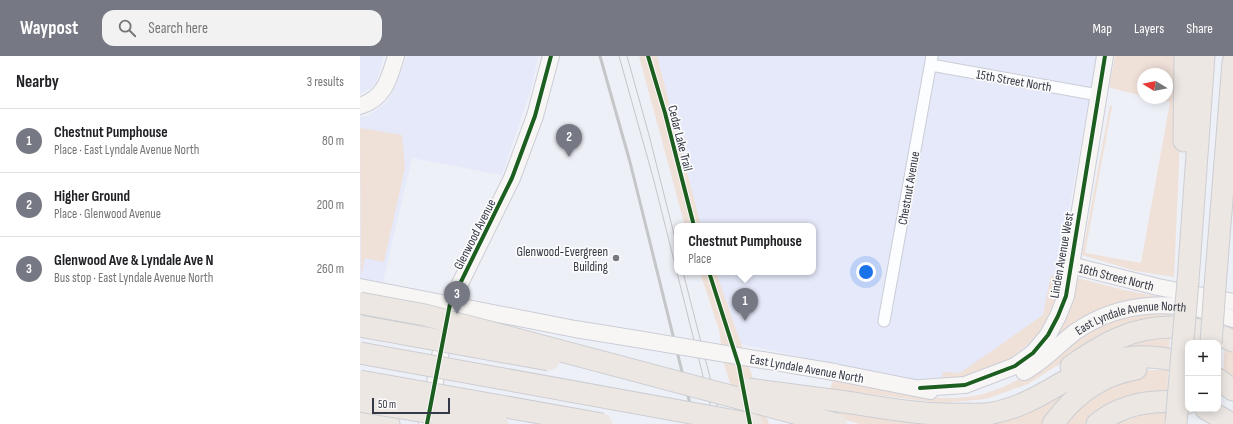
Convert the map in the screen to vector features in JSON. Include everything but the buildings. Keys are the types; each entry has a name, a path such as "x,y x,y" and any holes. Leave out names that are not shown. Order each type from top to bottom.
{"highway":[{"path":"1180,56 1186,84"},
{"path":"1176,424 1185,386 1183,183 1186,84 1185,56"},
{"path":"1183,280 1204,56"},
{"path":"1211,340 1233,62"},
{"path":"1215,285 1227,254 1233,212"},
{"path":"360,303 425,315 836,424"},
{"path":"360,326 606,370 933,414 990,414 1007,410 1032,401 1086,370 1128,357 1156,357 1185,363"},
{"path":"964,414 1010,402 1050,380 1097,348 1129,334 1147,330 1184,328 1203,330 1233,341"},
{"path":"360,353 752,424"},
{"path":"1053,424 1066,408 1082,394 1097,383 1113,375 1147,367 1185,386"},
{"path":"360,381 602,424"},
{"path":"1221,381 1233,390"},
{"path":"1097,424 1120,411 1144,403 1165,401 1185,386"},
{"path":"360,401 498,424"},
{"path":"1205,424 1206,412"},
{"path":"1211,412 1232,424"},
{"path":"360,418 389,424"}],"street":[{"path":"364,105 374,100 384,89 396,56"},
{"name":"Glenwood Avenue","path":"427,424 450,304 512,178 535,116 551,56"},
{"name":"Linden Avenue West","path":"920,388 965,385 1015,366 1025,360 1041,344 1058,316 1066,296 1105,56"},
{"name":"15th Street North","path":"932,60 1098,95"},
{"name":"Chestnut Avenue","path":"884,321 932,60"},
{"name":"16th Street North","path":"1070,265 1233,302"},
{"name":"East Lyndale Avenue North","path":"360,288 450,304 502,316 834,372 920,388 939,394 968,393 1005,382 1029,370 1074,333 1091,322 1111,313 1136,306 1164,305 1193,307 1233,319"}],"shaded area":[{"path":"360,56 384,56 376,83 371,88 360,94"},
{"path":"407,56 538,56 532,86 502,175 412,158 382,286 360,282 360,116 368,116 386,103 392,94"},
{"path":"639,56 657,56 700,223 684,223"},
{"path":"657,56 1097,56 1061,253 1063,281 1059,305 1024,356 958,385 902,379 741,344 717,275 816,275 816,223 700,223"},
{"path":"1115,56 1176,56 1182,95 1174,277 1136,271 1082,255 1110,105 1112,106 1085,253 1141,263 1170,104 1173,104 1173,68 1137,68 1137,94 1111,88 1109,86"},
{"path":"360,128 402,135 405,168 384,262 365,258 361,276"},
{"path":"701,275 717,275 769,424 743,424 724,364 719,330"},
{"path":"1051,275 1058,278 1055,300 1047,320 1036,336 1021,351 984,371 942,379 943,372 960,373 1043,315"},
{"path":"1077,278 1124,290 1172,299 1145,301 1049,348"},
{"path":"1171,311 1171,322 1072,356 1028,384 986,399 941,403 830,389 833,381 908,395 928,397 948,398 983,394 1019,379 1082,335 1117,317 1143,312"},
{"path":"1170,331 1169,353 1108,347"},
{"path":"1225,343 1233,347 1233,385 1223,377"},
{"path":"1148,370 1168,370 1167,398 1089,424 1059,424 1068,412 1125,376"},
{"path":"1082,376 1046,424 959,424"},
{"path":"827,409 945,424 860,424 826,414"},
{"path":"1166,412 1166,424 1117,424 1140,415"}],"tram line":[{"path":"619,56 654,181 674,261"},
{"path":"627,56 674,234"},
{"path":"678,275 715,424"},
{"path":"684,275 722,424"}],"railway":[{"path":"600,56 630,162 695,424"}],"cycle path":[{"path":"427,424 450,304 512,178 535,116 551,56"},
{"name":"Cedar Lake Trail","path":"648,56 665,113 693,223"},
{"path":"920,388 965,385 1015,366 1033,353 1048,335 1066,296 1105,56"},
{"path":"710,275 739,366 750,424"}],"place":[{"name":"Higher Ground","path":"569,157"},
{"name":"Glenwood-Evergreen Building","path":"616,258"},
{"name":"Glenwood Ave & Lyndale Ave N","path":"457,314"},
{"name":"Chestnut Pumphouse","path":"745,321"}]}
